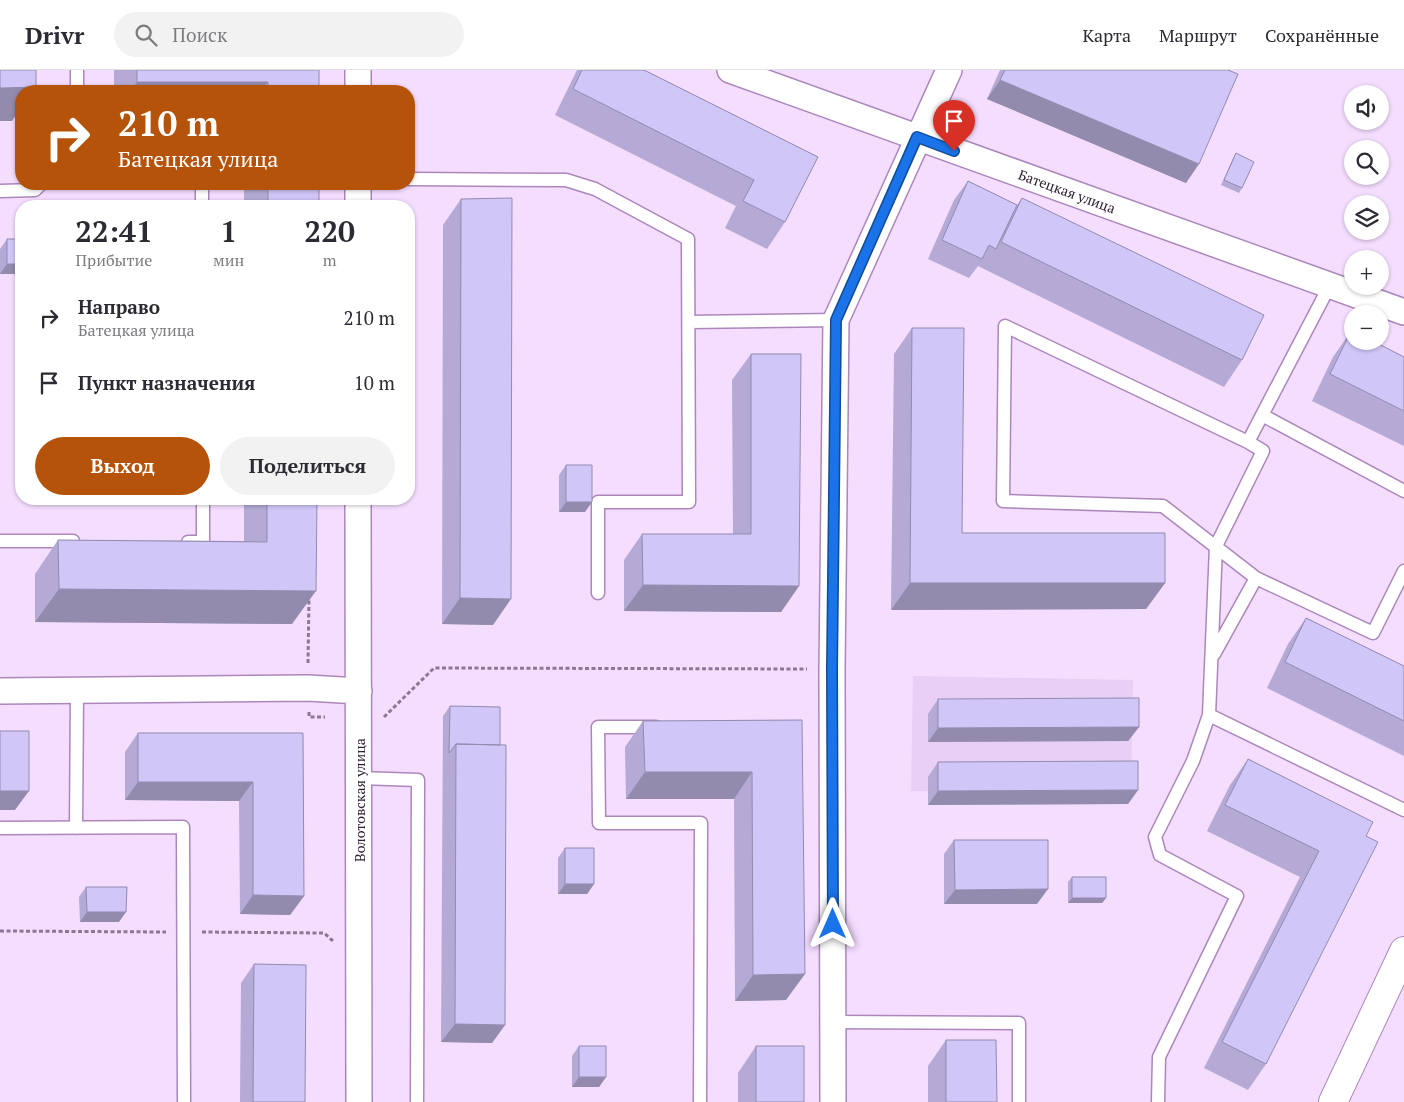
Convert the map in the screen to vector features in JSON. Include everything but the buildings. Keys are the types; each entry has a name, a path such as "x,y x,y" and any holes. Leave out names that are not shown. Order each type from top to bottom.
{"street":[{"path":"358,70 358,85"},
{"name":"Батецкая улица","path":"730,70 1404,312"},
{"path":"833,1102 832,669 836,320 917,137 949,70"},
{"name":"Волотовская улица","path":"358,505 360,778 358,1102"},
{"path":"0,691 308,688 358,691"},
{"path":"1333,1102 1404,951"}],"lane":[{"path":"77,70 77,85"},
{"path":"415,180 566,180 595,189 688,239 689,502 598,502 598,593"},
{"path":"0,191 36,190"},
{"path":"1248,442 1330,285"},
{"path":"689,322 836,320"},
{"path":"1158,1102 1159,1057 1237,896 1160,856 1156,837 1193,761 1209,715 1216,546 1263,451 1248,442 1005,326 1003,501 1163,506 1216,546 1256,578 1373,633 1404,571"},
{"path":"1262,416 1404,491"},
{"path":"174,542 203,542 203,505"},
{"path":"0,541 87,542"},
{"path":"1212,658 1256,578"},
{"path":"76,828 77,691"},
{"path":"1209,715 1404,810"},
{"path":"674,727 598,726 598,823 701,823 700,1102"},
{"path":"360,778 418,780 417,1102"},
{"path":"0,828 183,827 184,1102"},
{"path":"833,1022 1019,1023 1019,1102"}],"path":[{"path":"309,588 309,717"},
{"path":"386,717 434,668 832,669"}],"shaded area":[{"path":"913,676 1133,680 1131,795 911,791"}],"route":[{"path":"833,924 832,669 836,320 917,137 954,151"}]}
